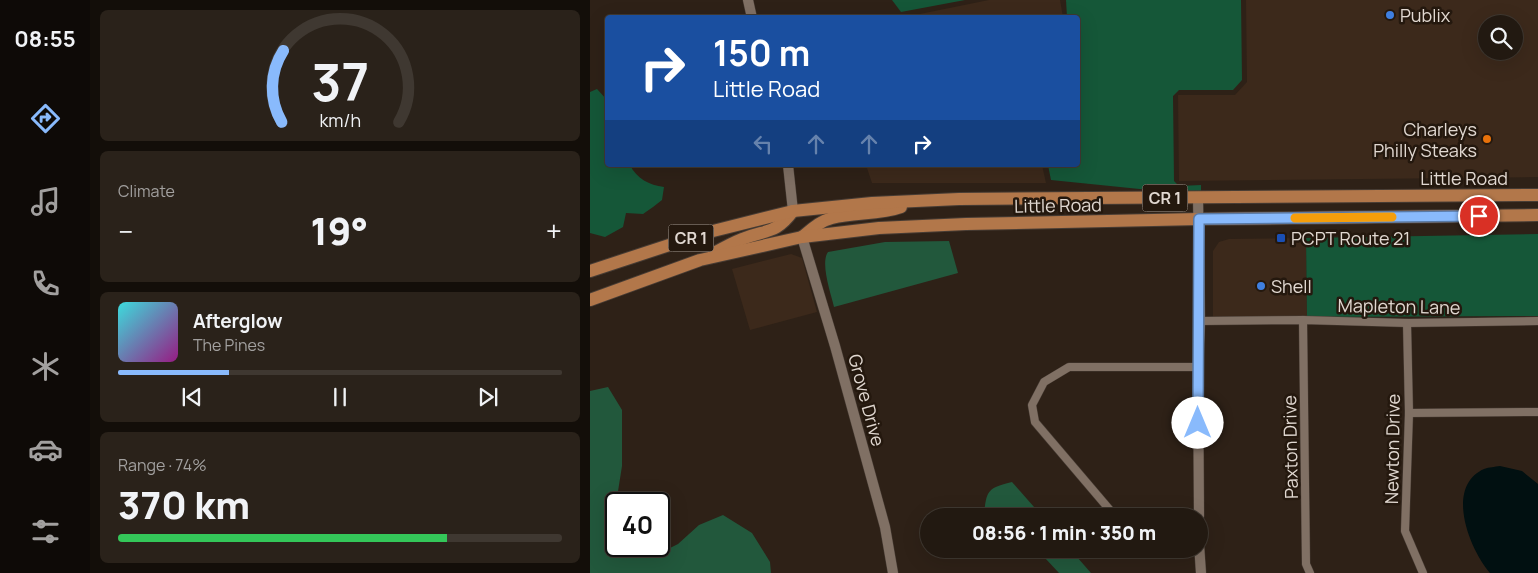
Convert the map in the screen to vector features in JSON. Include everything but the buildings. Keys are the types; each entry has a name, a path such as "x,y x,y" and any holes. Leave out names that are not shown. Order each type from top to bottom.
{"main road":[{"name":"Little Road","path":"590,271 709,232 793,211 872,203 959,199 1538,195"},
{"path":"802,236 820,223 832,218 898,208 916,201"},
{"path":"700,260 738,240 781,226 793,211"},
{"name":"Little Road","path":"590,300 700,260 802,236 879,228 966,224 1199,219 1538,215"}],"street":[{"path":"748,0 751,15"},
{"path":"788,167 793,211"},
{"path":"1198,197 1200,321 1198,367 1198,508"},
{"name":"Grove Drive","path":"802,236 835,346 885,527 893,573"},
{"name":"Mapleton Lane","path":"1200,321 1303,320 1407,323 1538,321"},
{"name":"Paxton Drive","path":"1303,320 1306,564 1310,573"},
{"name":"Newton Drive","path":"1407,323 1409,413 1406,531 1423,573"},
{"path":"1108,508 1035,422 1032,406 1044,382 1068,368 1198,367"},
{"path":"1409,413 1538,412"},
{"path":"1200,558 1201,573"}],"shaded area":[{"path":"989,0 1060,0 1063,15 915,15"},
{"path":"1246,0 1538,0 1538,177 1179,181 1178,95 1235,95 1247,82"},
{"path":"867,167 1042,167 1046,183 872,183"},
{"path":"1306,238 1307,317 1213,317 1213,251 1219,242 1229,239"},
{"path":"791,254 802,258 817,312 750,330 732,269"},
{"path":"1500,466 1522,471 1538,484 1538,573 1490,573 1482,563 1469,535 1464,519 1463,504 1465,490 1472,478 1484,469"}],"green space":[{"path":"892,0 965,0 901,12"},
{"path":"1066,0 1241,0 1242,80 1233,90 1179,90 1173,96 1174,181 1179,186 1201,185 1201,192 1169,192 1051,180 1048,167 1080,167 1080,15 1067,15"},
{"path":"597,89 605,98 605,167 631,167 644,180 653,185 664,187 662,200 643,214 626,213 623,227 605,237 590,233 590,92"},
{"path":"1538,234 1538,316 1307,317 1306,238"},
{"path":"949,241 958,273 834,307 825,263 828,252 885,242"},
{"path":"608,387 622,410 622,466 618,492 605,492 605,557 670,557 670,548 678,544 699,525 723,515 752,533 770,562 771,573 590,573 590,391"},
{"path":"1012,482 1035,508 985,508 989,492 997,486"},
{"path":"1045,558 1078,558 1091,573 1059,573"}],"slow traffic":[{"path":"1295,218 1392,217"}],"place":[{"name":"Publix","path":"1390,15"},
{"name":"Charleys Philly Steaks","path":"1487,139"},
{"name":"PCPT Route 21","path":"1281,238"},
{"name":"Shell","path":"1261,286"}],"route":[{"path":"1198,423 1199,219 1479,216"}]}
